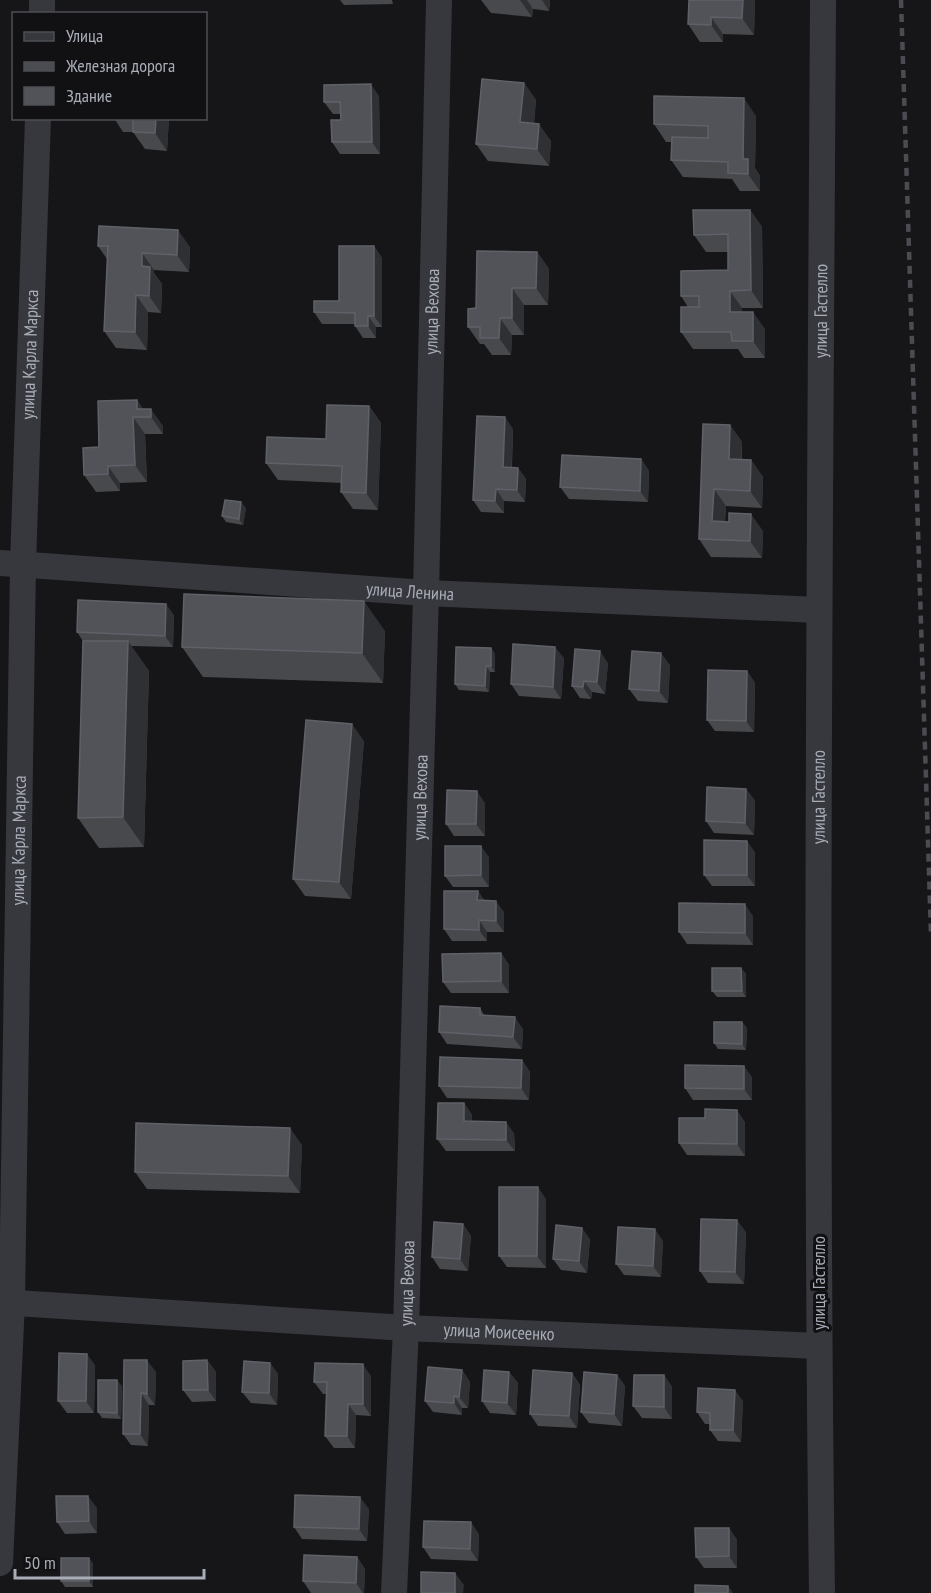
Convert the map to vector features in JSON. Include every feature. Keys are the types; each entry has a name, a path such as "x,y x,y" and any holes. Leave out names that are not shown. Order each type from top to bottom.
{"street":[{"name":"улица Вехова","path":"394,1593 406,1328 439,0"},
{"name":"улица Гастелло","path":"822,1593 819,1346 819,610 823,0"},
{"name":"улица Карла Маркса","path":"0,1563 6,1302 12,564 38,120"},
{"name":"улица Ленина","path":"12,564 426,593 819,610"},
{"name":"улица Моисеенко","path":"6,1302 406,1328 819,1346"}],"building":[{"path":"689,0 743,0 742,18 711,17 711,25 688,24"},
{"path":"482,79 524,83 520,122 539,124 537,149 476,144"},
{"path":"371,84 372,142 332,142 331,120 341,120 340,102 324,102 324,85"},
{"path":"654,96 744,98 743,159 748,159 748,174 728,173 728,162 671,160 672,137 708,138 708,126 654,124"},
{"path":"133,120 156,120 155,133 133,132"},
{"path":"693,210 750,210 751,290 730,291 730,312 753,312 753,341 732,341 731,332 681,332 681,307 699,307 699,296 681,296 681,271 728,270 728,234 694,235"},
{"path":"99,226 178,230 177,255 142,253 142,266 150,267 149,296 136,295 135,332 104,331 108,246 98,246"},
{"path":"339,246 374,246 374,316 368,316 368,326 355,326 355,313 314,312 314,301 339,301"},
{"path":"477,251 537,252 536,288 512,288 512,318 500,318 499,338 480,338 480,327 468,327 468,309 476,308"},
{"path":"137,400 137,409 151,409 151,417 133,417 135,465 108,466 108,474 84,475 83,448 99,447 98,401"},
{"path":"327,405 369,406 366,493 341,492 342,466 266,463 267,437 326,439"},
{"path":"477,416 505,417 503,467 518,468 517,490 496,489 495,501 473,500"},
{"path":"703,424 730,425 729,459 751,460 750,491 714,489 712,521 729,522 729,513 751,514 750,541 699,539"},
{"path":"562,455 641,459 640,491 560,487"},
{"path":"225,500 241,502 239,519 222,516"},
{"path":"184,594 364,601 362,653 182,647"},
{"path":"78,600 166,604 165,636 77,632"},
{"path":"83,641 128,641 123,817 78,818"},
{"path":"513,644 555,647 553,687 511,684"},
{"path":"456,647 491,648 491,666 486,666 485,686 455,684"},
{"path":"575,649 600,651 597,682 584,681 583,687 572,686"},
{"path":"632,651 661,653 659,691 629,689"},
{"path":"708,670 747,671 746,721 707,720"},
{"path":"306,720 352,724 339,882 293,879"},
{"path":"707,787 746,789 745,823 706,821"},
{"path":"447,790 477,791 476,824 446,824"},
{"path":"704,840 747,841 747,875 704,875"},
{"path":"445,846 481,846 481,875 445,876"},
{"path":"444,891 478,891 477,900 496,901 496,921 479,920 479,930 444,929"},
{"path":"679,903 745,904 745,933 679,932"},
{"path":"501,953 501,981 443,982 442,954"},
{"path":"712,968 741,968 742,991 712,991"},
{"path":"440,1006 480,1008 480,1015 515,1017 513,1037 439,1032"},
{"path":"714,1022 742,1022 742,1044 714,1043"},
{"path":"440,1057 522,1060 521,1088 439,1086"},
{"path":"685,1065 744,1066 744,1089 685,1088"},
{"path":"438,1103 464,1103 464,1121 506,1122 506,1140 437,1139"},
{"path":"705,1109 737,1110 737,1144 679,1143 679,1118 705,1118"},
{"path":"136,1123 290,1128 288,1176 135,1172"},
{"path":"499,1187 538,1187 537,1256 499,1256"},
{"path":"701,1219 737,1220 735,1272 700,1271"},
{"path":"434,1222 463,1224 460,1259 432,1257"},
{"path":"556,1225 582,1228 579,1261 553,1259"},
{"path":"618,1227 655,1229 653,1266 616,1264"},
{"path":"59,1353 87,1354 86,1401 58,1401"},
{"path":"124,1360 147,1360 147,1394 141,1393 140,1434 123,1434"},
{"path":"207,1360 208,1390 183,1390 183,1361"},
{"path":"244,1361 270,1363 269,1393 242,1392"},
{"path":"315,1363 363,1364 363,1404 348,1404 347,1436 325,1436 327,1382 314,1382"},
{"path":"428,1367 462,1370 459,1397 454,1396 454,1403 425,1401"},
{"path":"484,1370 509,1372 507,1403 482,1401"},
{"path":"533,1370 572,1373 569,1416 530,1414"},
{"path":"584,1372 617,1375 614,1414 581,1412"},
{"path":"634,1375 664,1375 664,1407 633,1406"},
{"path":"98,1380 117,1380 117,1413 98,1412"},
{"path":"698,1388 735,1390 733,1430 710,1430 710,1413 697,1412"},
{"path":"295,1495 360,1497 359,1529 294,1527"},
{"path":"56,1496 88,1496 89,1521 57,1522"},
{"path":"424,1521 471,1522 470,1549 423,1547"},
{"path":"695,1528 729,1528 729,1556 696,1557"},
{"path":"304,1555 357,1557 356,1583 303,1581"},
{"path":"61,1558 89,1558 89,1581 61,1581"},
{"path":"421,1572 455,1573 455,1593 421,1593"},
{"path":"695,1585 728,1586 728,1593 695,1593"}],"railway":[{"path":"901,0 931,935"}]}
